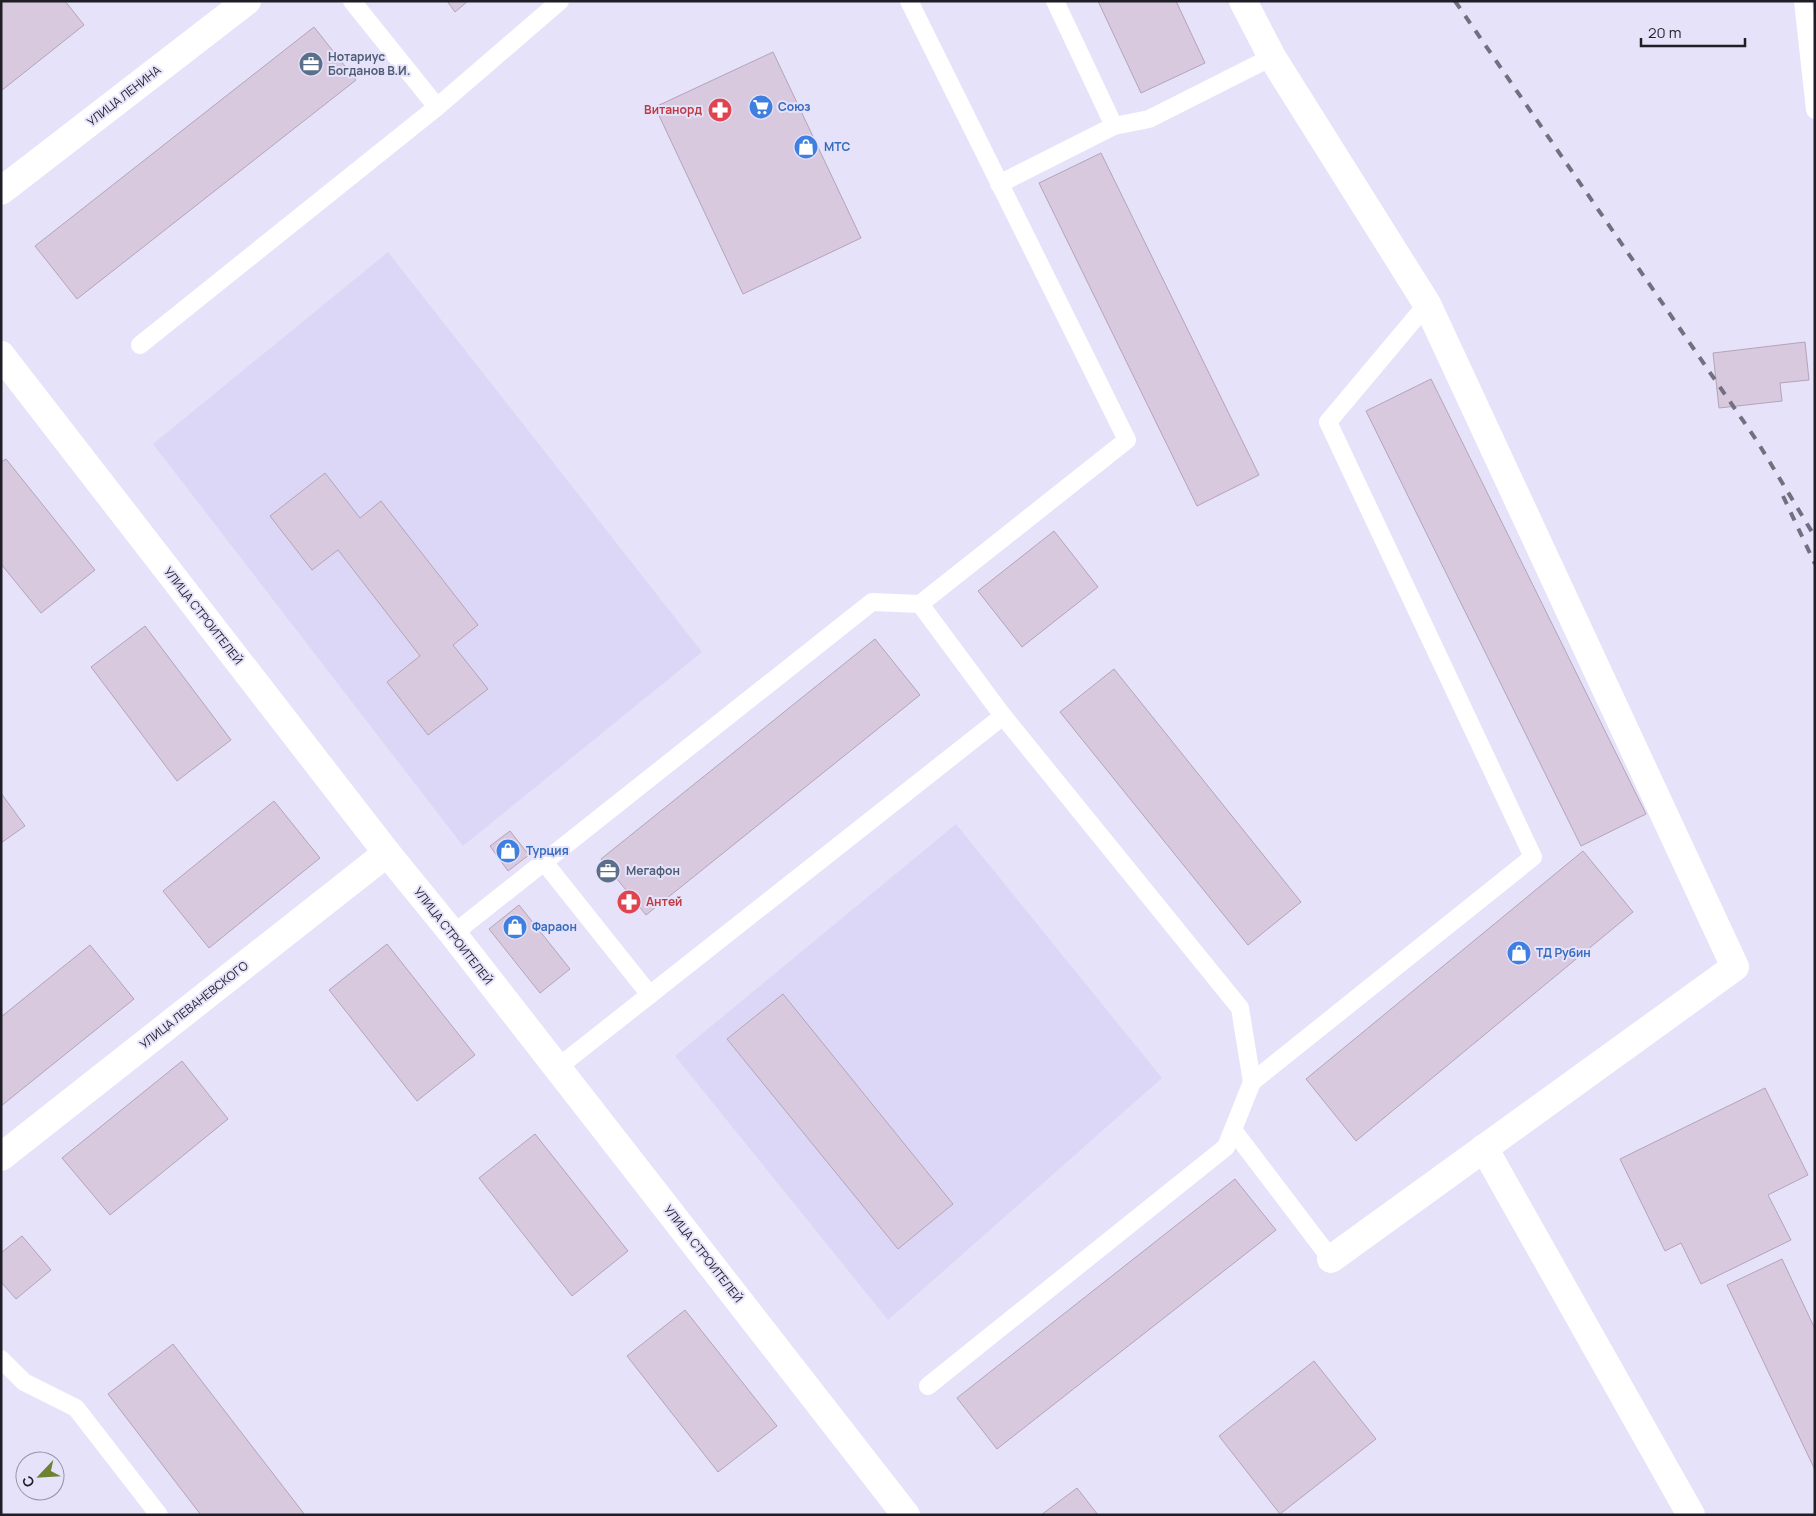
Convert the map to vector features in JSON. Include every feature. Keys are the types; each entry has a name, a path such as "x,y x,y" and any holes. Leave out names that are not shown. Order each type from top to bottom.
{"street":[{"name":"УЛИЦА ЛЕНИНА","path":"1,191 247,1"},
{"path":"1243,1 1272,57 1427,304 1736,968 1331,1259"},
{"name":"УЛИЦА СТРОИТЕЛЕЙ","path":"1,356 386,853 452,934 906,1515"},
{"name":"УЛИЦА ЛЕВАНЕВСКОГО","path":"1,1158 386,853"},
{"path":"1484,1148 1691,1515"}],"lane":[{"path":"352,1 437,108"},
{"path":"140,345 437,108 560,1"},
{"path":"452,934 872,602 920,604 1127,440 909,1"},
{"path":"1055,1 1114,126"},
{"path":"1803,1 1815,110"},
{"path":"999,184 1114,126 1149,119 1272,57"},
{"path":"928,1386 1226,1147 1252,1082 1533,857 1328,422 1427,304"},
{"path":"920,604 1003,716 1240,1008 1252,1082"},
{"path":"557,1068 1003,716"},
{"path":"544,862 650,995"},
{"path":"1233,1130 1331,1259"},
{"path":"1,1359 24,1382 76,1408 159,1515"}],"shaded area":[{"path":"388,252 702,652 463,846 153,444"},
{"path":"956,824 1162,1078 888,1320 675,1056"}],"building":[{"path":"1,1 65,1 84,25 1,91"},
{"path":"447,1 468,1 455,12"},
{"path":"1098,1 1176,1 1205,63 1141,93"},
{"path":"314,27 356,80 77,299 35,246"},
{"path":"773,52 861,238 743,294 655,107"},
{"path":"1101,153 1259,475 1197,506 1039,183"},
{"path":"1805,342 1809,380 1780,383 1782,401 1719,408 1713,353"},
{"path":"1431,379 1646,814 1581,846 1366,411"},
{"path":"6,459 95,570 41,613 1,564 1,462"},
{"path":"325,473 360,518 381,501 478,625 453,645 488,689 428,735 387,682 420,656 338,550 312,570 270,516"},
{"path":"1054,531 1098,587 1022,647 978,591"},
{"path":"145,626 231,740 177,781 91,667"},
{"path":"875,639 920,695 646,915 601,859"},
{"path":"1114,669 1301,902 1248,945 1060,712"},
{"path":"1,793 25,826 1,843"},
{"path":"274,801 320,858 209,948 163,891"},
{"path":"510,831 529,855 508,871 490,846"},
{"path":"1583,851 1633,912 1356,1141 1306,1079"},
{"path":"519,905 570,969 540,993 489,929"},
{"path":"387,944 475,1055 417,1101 329,990"},
{"path":"90,945 134,999 1,1106 1,1017"},
{"path":"783,994 953,1204 898,1249 727,1039"},
{"path":"182,1061 228,1119 110,1215 62,1158"},
{"path":"1765,1088 1808,1175 1768,1195 1791,1240 1701,1284 1681,1243 1665,1251 1620,1159"},
{"path":"535,1134 628,1251 572,1296 479,1178"},
{"path":"1235,1179 1276,1230 997,1449 957,1398"},
{"path":"22,1236 51,1270 16,1299 1,1282 1,1253"},
{"path":"1782,1259 1815,1329 1815,1470 1727,1285"},
{"path":"685,1310 777,1426 718,1472 627,1356"},
{"path":"173,1344 305,1515 201,1515 108,1394"},
{"path":"1314,1361 1376,1439 1280,1514 1219,1436"},
{"path":"1077,1488 1098,1515 1041,1515"}],"railway":[{"path":"1455,1 1757,441 1815,537"},
{"path":"1783,496 1815,564"}],"place":[{"name":"Нотариус Богданов В.И.","path":"311,64"},
{"name":"Союз","path":"761,107"},
{"name":"Витанорд","path":"720,110"},
{"name":"МТС","path":"806,147"},
{"name":"Турция","path":"508,851"},
{"name":"Мегафон","path":"608,871"},
{"name":"Антей","path":"629,902"},
{"name":"Фараон","path":"515,927"},
{"name":"ТД Рубин","path":"1519,953"}]}
